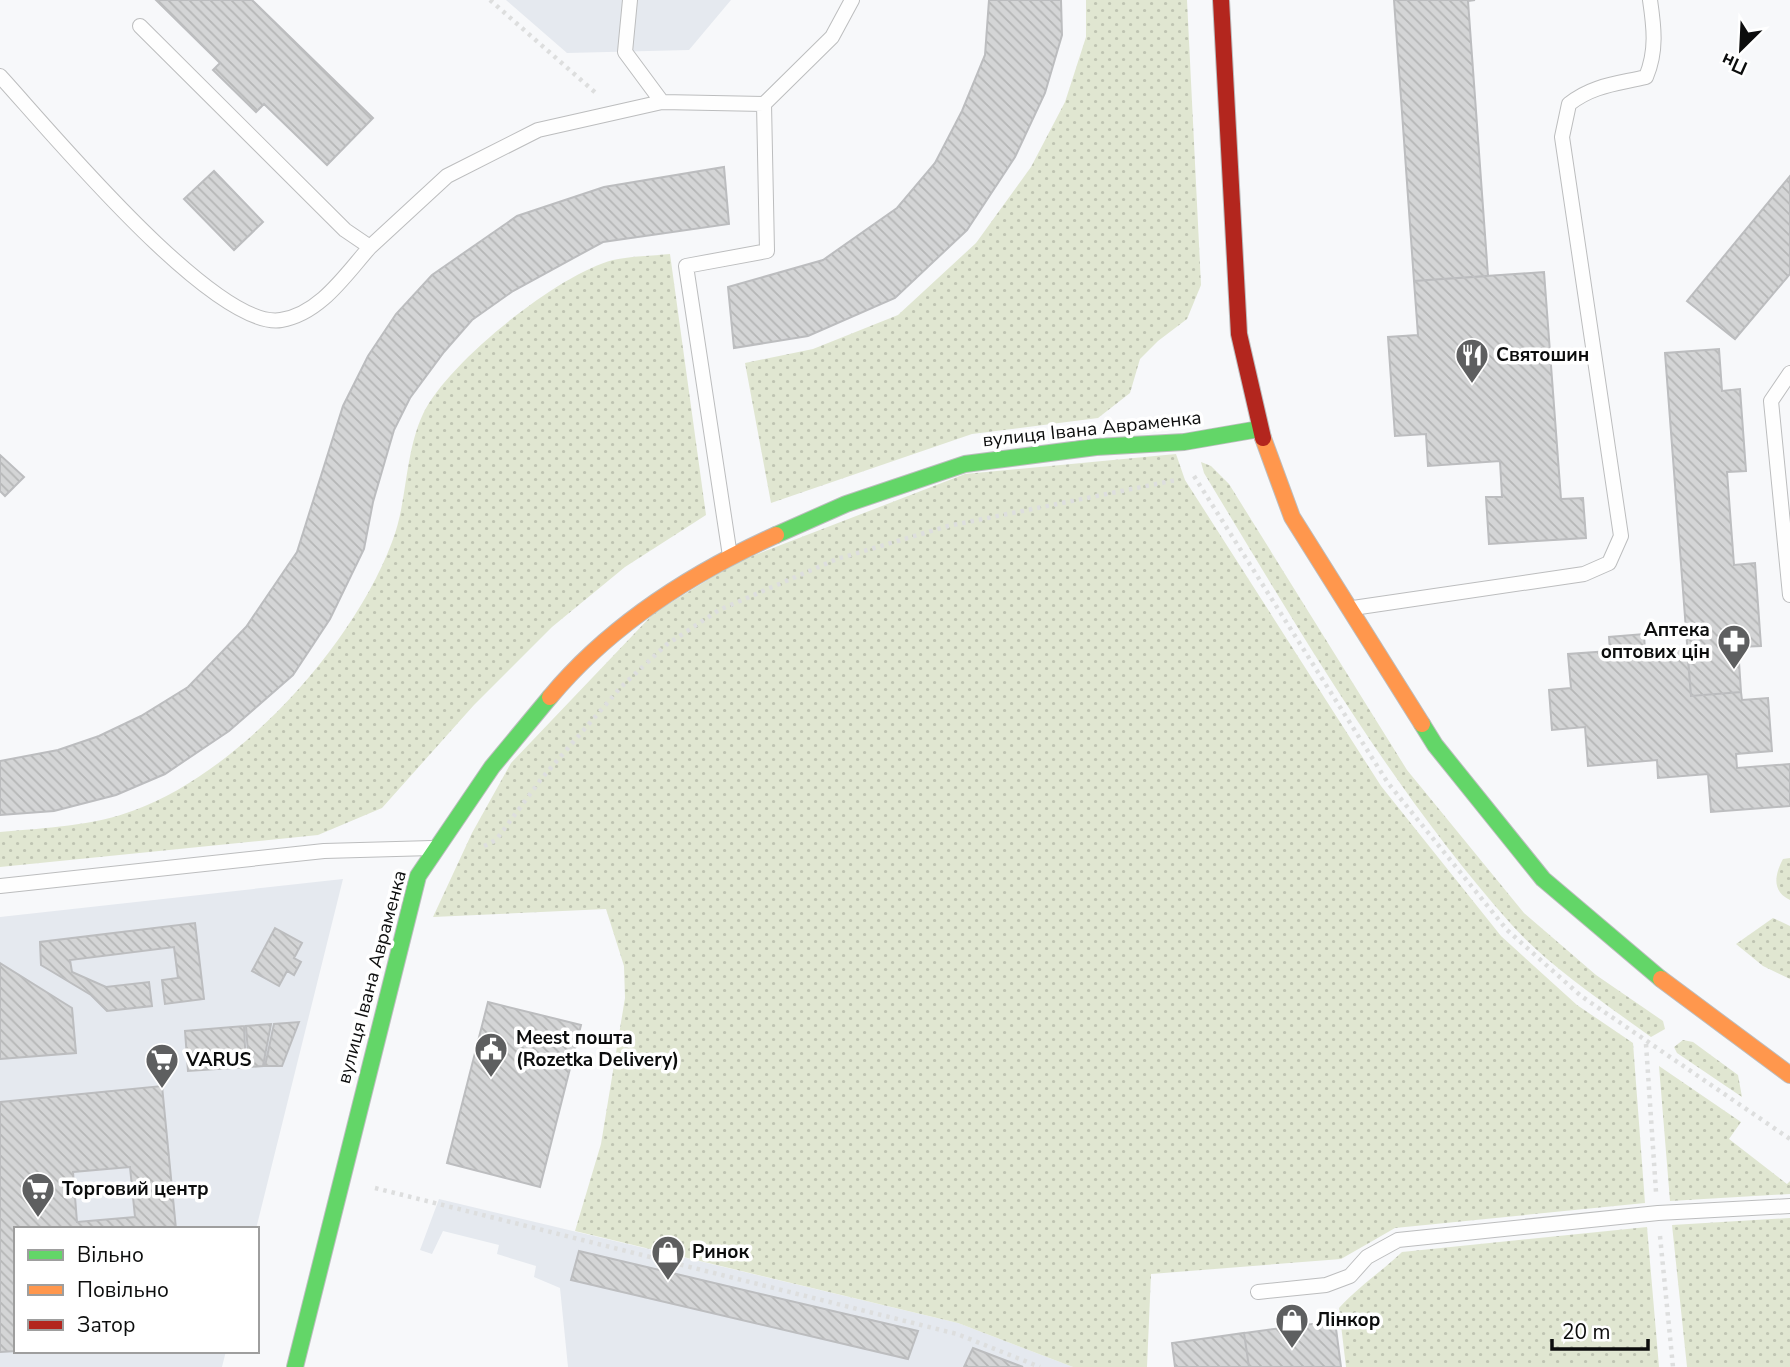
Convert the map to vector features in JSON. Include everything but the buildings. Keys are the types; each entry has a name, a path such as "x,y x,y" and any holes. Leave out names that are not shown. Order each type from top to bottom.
{"street":[{"path":"1222,0 1239,334 1259,429 1292,517 1435,745 1543,879 1639,963 1790,1075"},
{"name":"вулиця Івана Авраменка","path":"295,1367 418,876 434,848 492,767 560,685 642,610 730,556 846,504 965,464 1096,447 1184,442 1259,429"}],"lane":[{"path":"630,0 625,52 662,102"},
{"path":"0,76 166,256 253,317 281,320 324,300 370,247 447,176 538,130 662,102 764,103 832,37 852,0"},
{"path":"1348,608 1584,574 1609,564 1620,536 1562,137 1569,104 1582,93 1600,85 1646,77 1651,64 1655,35 1650,0"},
{"path":"140,26 345,230 370,247"},
{"path":"730,556 686,266 767,251 764,103"},
{"path":"1790,373 1771,401 1790,595"},
{"path":"0,887 324,851 434,848"},
{"path":"1258,1292 1326,1285 1350,1276 1367,1257 1398,1240 1658,1213 1790,1206"}],"path":[{"path":"490,0 618,112"},
{"path":"473,850 496,840 550,769 621,687 666,645 719,610 837,559 948,526 1194,476"},
{"path":"1775,1128 1790,1139"},
{"path":"340,1179 957,1334 1040,1367"}],"shaded area":[{"path":"506,0 731,0 689,50 567,53"},
{"path":"343,879 256,1227 14,1227 14,1353 226,1353 222,1367 0,1367 0,917"},
{"name":"Ринок","path":"439,1199 958,1323 1073,1367 568,1367 560,1288 534,1277 536,1266 497,1254 499,1245 443,1231 432,1254 420,1250"}],"green space":[{"path":"1086,0 1187,0 1201,285 1187,319 1140,359 1130,393 1098,418 972,434 771,503 745,363 813,349 898,315 976,243 1031,167 1065,102 1086,37"},
{"path":"670,254 706,515 625,567 552,627 474,705 382,808 318,835 0,867 0,832 86,823 135,810 175,792 214,766 252,735 288,700 321,662 374,582 397,526 412,446 423,414 455,370 506,323 563,283 613,260"},
{"path":"1176,454 1185,480 1381,786 1501,936 1577,1005 1633,1043 1645,1203 1395,1228 1341,1259 1151,1274 1147,1367 1073,1367 958,1323 575,1231 601,1144 625,998 624,966 606,909 433,917 472,833 511,763 654,613 737,562 965,474"},
{"path":"1201,462 1211,466 1229,484 1407,770 1524,913 1596,975 1663,1021 1665,1029 1651,1037 1559,969 1525,939 1467,872 1425,818 1347,706 1204,473"},
{"path":"1790,858 1790,900 1780,892 1776,882 1783,859"},
{"path":"1773,918 1790,926 1790,979 1763,966 1736,944"},
{"path":"1683,1040 1693,1042 1738,1075 1742,1097 1677,1053 1674,1047"},
{"path":"1659,1066 1741,1122 1729,1139 1787,1184 1790,1181 1790,1194 1670,1201"},
{"path":"1790,1218 1790,1367 1687,1367 1672,1225"},
{"path":"1647,1227 1659,1367 1346,1367 1339,1308 1402,1252"}],"traffic: fast":[{"path":"776,535 846,504 965,464 1096,447 1184,442 1259,429"},
{"path":"295,1367 418,876 492,767 550,697"},
{"path":"1422,724 1435,745 1543,879 1661,979"}],"traffic: slow":[{"path":"1263,438 1292,517 1422,724"},
{"path":"550,697 599,647 654,603 714,566 776,535"},
{"path":"1661,979 1790,1075"}],"traffic: jam":[{"path":"1221,0 1239,334 1263,438"}],"place":[{"name":"Святошин","path":"1472,385"},
{"name":"Аптека оптових цін","path":"1734,671"},
{"name":"Meest пошта (Rozetka Delivery)","path":"491,1079"},
{"name":"VARUS","path":"162,1090"},
{"name":"Торговий центр","path":"38,1219"},
{"name":"Ринок","path":"668,1282"},
{"name":"Лінкор","path":"1292,1350"}]}
